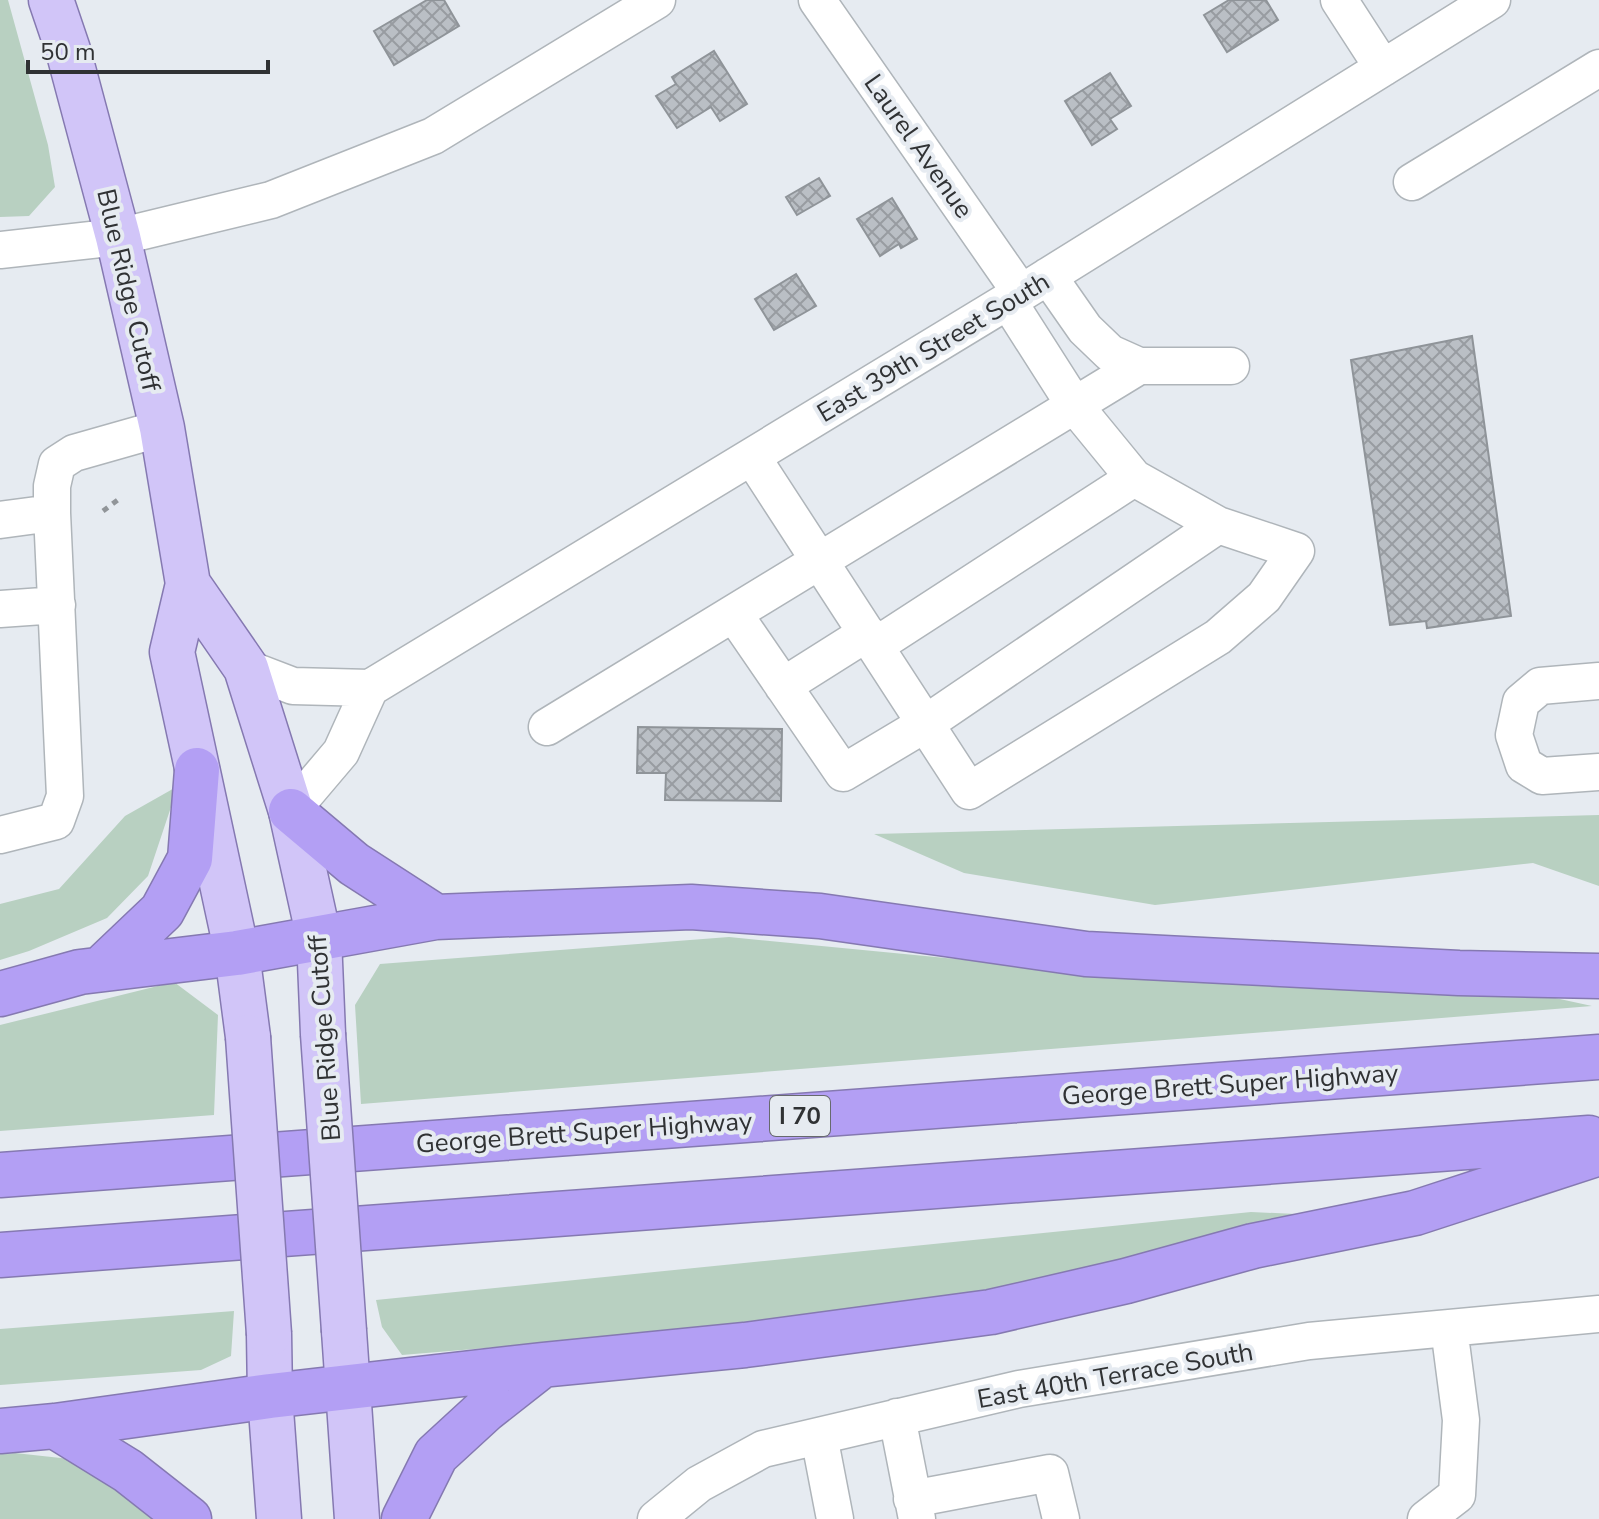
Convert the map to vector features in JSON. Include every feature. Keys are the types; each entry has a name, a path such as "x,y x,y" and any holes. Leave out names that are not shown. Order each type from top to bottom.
{"highway":[{"path":"101,969 162,911 190,859 197,770"},
{"path":"291,811 354,864 436,917"},
{"path":"0,994 80,972 237,953 436,917 700,907 820,916 1086,954 1459,973 1599,976"},
{"name":"George Brett Super Highway","path":"0,1175 1599,1057"},
{"path":"0,1255 1599,1138"},
{"path":"0,1431 270,1396 745,1345 991,1312 1126,1281 1253,1246 1415,1213 1599,1153"},
{"path":"404,1519 436,1455 485,1410 542,1365"},
{"path":"55,1426 128,1471 189,1519"}],"main road":[{"name":"Blue Ridge Cutoff","path":"51,0 68,50 118,237 162,428 188,584 172,652 237,953 248,1037 279,1519"},
{"name":"Blue Ridge Cutoff","path":"188,584 246,668 291,811 319,938 357,1519"}],"street":[{"path":"0,250 118,237 271,200 433,136 657,0"},
{"name":"Laurel Avenue","path":"817,0 1026,290"},
{"path":"1339,0 1383,68"},
{"name":"East 39th Street South","path":"370,688 1026,290 1492,0"},
{"path":"1412,182 1599,68"},
{"path":"1026,290 1085,329 1110,353 1139,366 1231,366"},
{"path":"752,457 969,791 1218,637 1264,597 1296,551 1218,525 1134,478 1075,406 1026,290"},
{"path":"547,727 1139,366"},
{"path":"0,835 56,821 65,796 52,513 52,486 57,464 74,453 162,428"},
{"path":"783,686 871,640 1134,478"},
{"path":"0,520 52,513"},
{"path":"734,614 843,773 925,724 1218,525"},
{"path":"0,609 57,605"},
{"path":"246,668 293,686 370,688 341,752 291,811"},
{"path":"1599,681 1540,686 1521,702 1514,735 1524,765 1542,776 1599,772"},
{"name":"East 40th Terrace South","path":"656,1519 699,1484 763,1449 1019,1389 1309,1341 1599,1314"},
{"path":"1426,1519 1457,1495 1461,1420 1449,1328"},
{"path":"897,1417 915,1509 1050,1473 1061,1519"},
{"path":"819,1436 835,1519"}],"path":[{"path":"103,511 119,499"}],"green space":[{"path":"0,0 8,0 48,145 55,187 29,216 0,217"},
{"path":"178,786 148,876 107,918 0,960 0,904 59,889 125,816"},
{"path":"1599,815 1599,886 1533,863 1155,905 964,873 874,834"},
{"path":"729,937 1090,972 1546,996 1592,1006 361,1104 355,1005 380,964"},
{"path":"174,982 218,1015 214,1115 0,1131 0,1025"},
{"path":"1251,1212 1317,1215 885,1315 402,1355 382,1327 376,1300"},
{"path":"234,1311 231,1356 201,1370 0,1385 0,1329"},
{"path":"0,1454 79,1460 165,1519 0,1519"}],"building":[{"path":"427,0 444,0 459,26 394,65 374,31"},
{"path":"1229,0 1266,0 1278,20 1227,52 1204,15"},
{"path":"714,51 747,104 720,121 711,107 677,128 656,96 676,84 672,77"},
{"path":"1110,73 1131,106 1110,119 1117,129 1092,145 1065,101"},
{"path":"819,178 830,196 797,215 786,197"},
{"path":"892,198 917,239 901,248 899,244 880,256 857,219"},
{"path":"796,274 816,306 774,330 755,299"},
{"path":"1472,336 1511,616 1427,628 1426,621 1390,625 1351,360"},
{"path":"638,727 782,729 781,801 665,800 666,773 637,773"}]}
